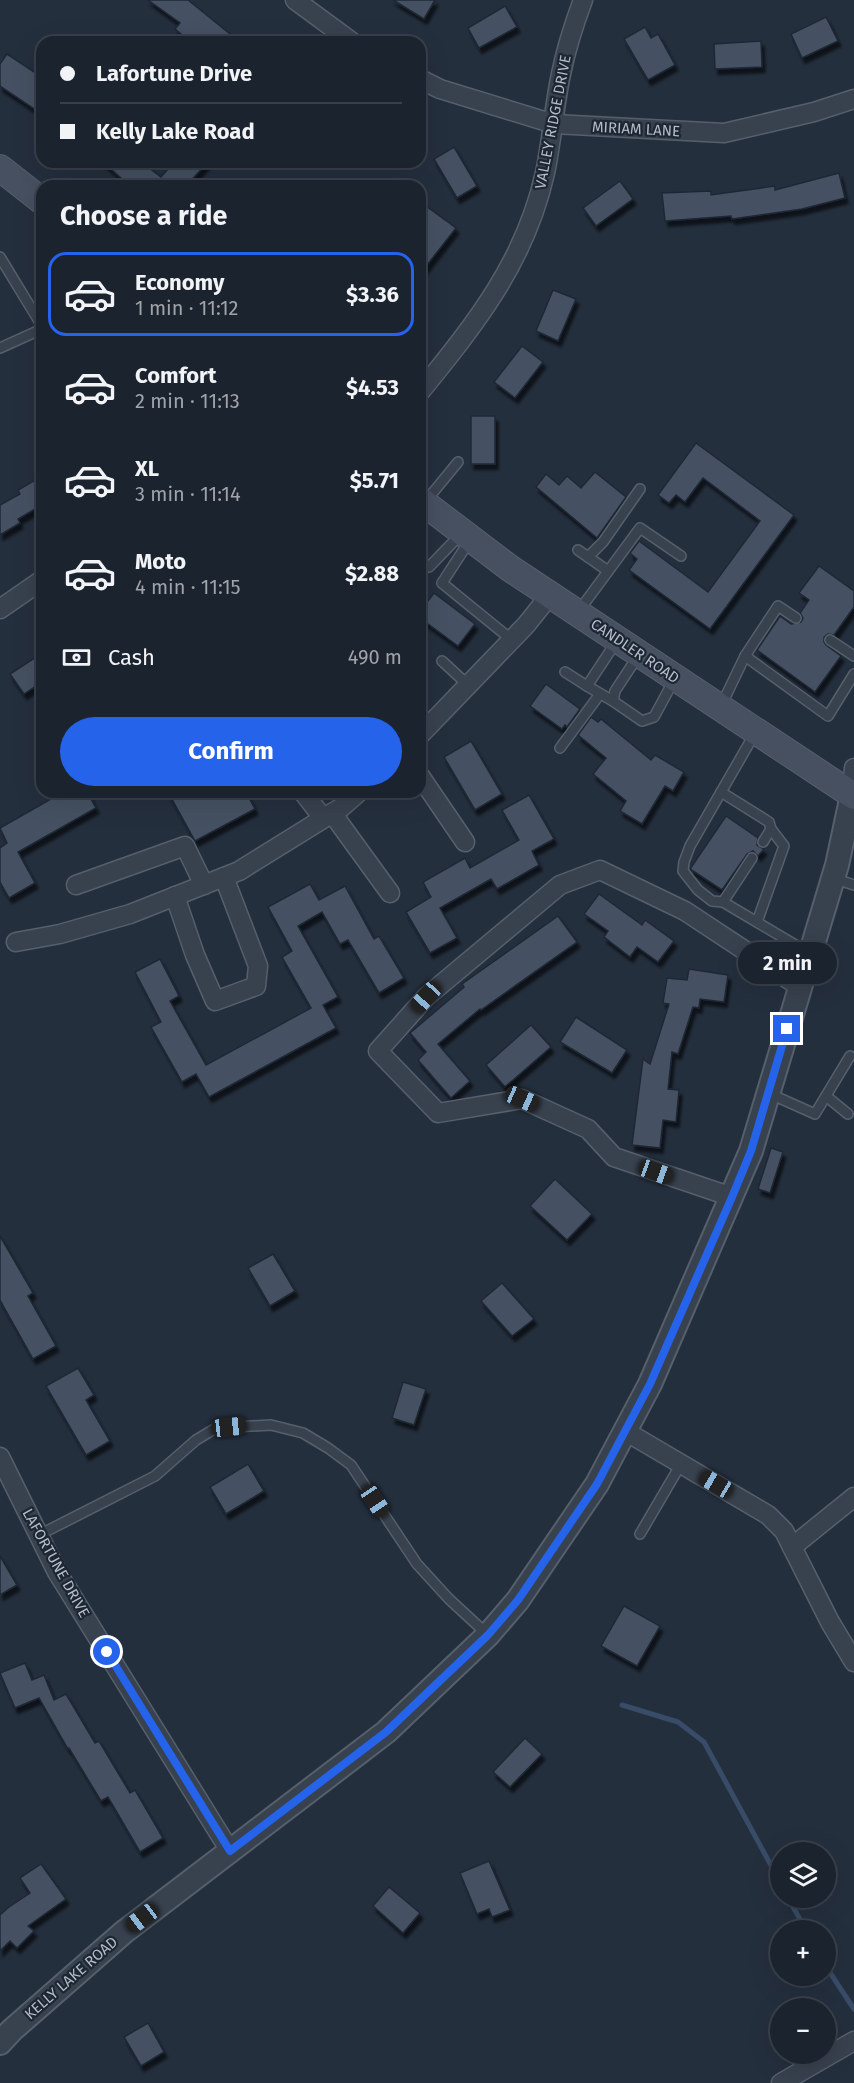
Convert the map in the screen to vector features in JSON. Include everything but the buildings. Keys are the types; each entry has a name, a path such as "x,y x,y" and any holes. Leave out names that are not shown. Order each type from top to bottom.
{"main road":[{"path":"0,168 36,196"},
{"name":"CANDLER ROAD","path":"426,507 511,569 853,795"}],"street":[{"path":"294,0 344,36"},
{"name":"VALLEY RIDGE DRIVE","path":"426,384 481,314 507,274 527,230 545,175 561,75 574,24 583,0"},
{"name":"MIRIAM LANE","path":"426,82 440,89 554,124 724,133 814,112 854,99"},
{"path":"0,609 36,584"},
{"path":"426,729 512,640 550,595"},
{"path":"853,795 854,768"},
{"path":"426,785 465,842"},
{"name":"KELLY LAKE ROAD","path":"0,2043 20,2022 124,1932 386,1732 488,1635 518,1600 597,1484 650,1384 732,1197 751,1151 810,954 843,882 853,795"},
{"path":"309,798 328,816 390,893"},
{"path":"16,942 60,934 130,914 239,871 328,816 351,798"},
{"path":"76,885 185,846 204,885"},
{"path":"732,1197 614,1156 588,1129 522,1099 438,1113 378,1051 426,997 560,885 600,870 685,911 800,987"},
{"path":"175,896 195,955 215,1001 256,986 258,966 224,877"},
{"path":"625,1431 768,1515 784,1531 830,1622 854,1662"},
{"name":"LAFORTUNE DRIVE","path":"0,1457 57,1572 230,1851"},
{"path":"792,1546 854,1497"},
{"path":"781,2083 854,2041"}],"lane":[{"path":"0,257 36,317"},
{"path":"0,348 36,330"},
{"path":"426,497 458,462"},
{"path":"588,557 603,542 640,489"},
{"path":"577,613 640,528 681,556"},
{"path":"426,567 429,567 467,536"},
{"path":"467,536 442,583 512,640"},
{"path":"578,550 608,571"},
{"path":"720,708 745,656 778,606 796,618"},
{"path":"587,686 617,640"},
{"path":"830,640 854,656"},
{"path":"612,701 615,691 639,654"},
{"path":"745,656 828,716 852,680"},
{"path":"442,661 468,685"},
{"path":"767,672 774,662"},
{"path":"565,672 642,721 654,717 675,678"},
{"path":"787,687 794,677"},
{"path":"560,748 600,694"},
{"path":"756,731 690,846 683,871 698,890 712,901 723,902 810,954"},
{"path":"721,792 769,822 771,829 784,846 757,922"},
{"path":"763,842 771,829"},
{"path":"723,902 752,858"},
{"path":"768,1092 815,1114 850,1056"},
{"path":"826,1096 848,1114"},
{"path":"39,1535 155,1476 196,1440 216,1428 271,1425 303,1433 351,1465 417,1564 449,1599 488,1635"},
{"path":"640,1534 681,1464"}],"waterway":[{"path":"622,1705 678,1722 704,1742 770,1864"},
{"path":"794,1908 800,1920"},
{"path":"836,1982 854,2009"}],"route":[{"path":"107,1652 230,1851 386,1732 488,1635 518,1600 597,1484 650,1384 732,1197 751,1151 787,1029"}]}
